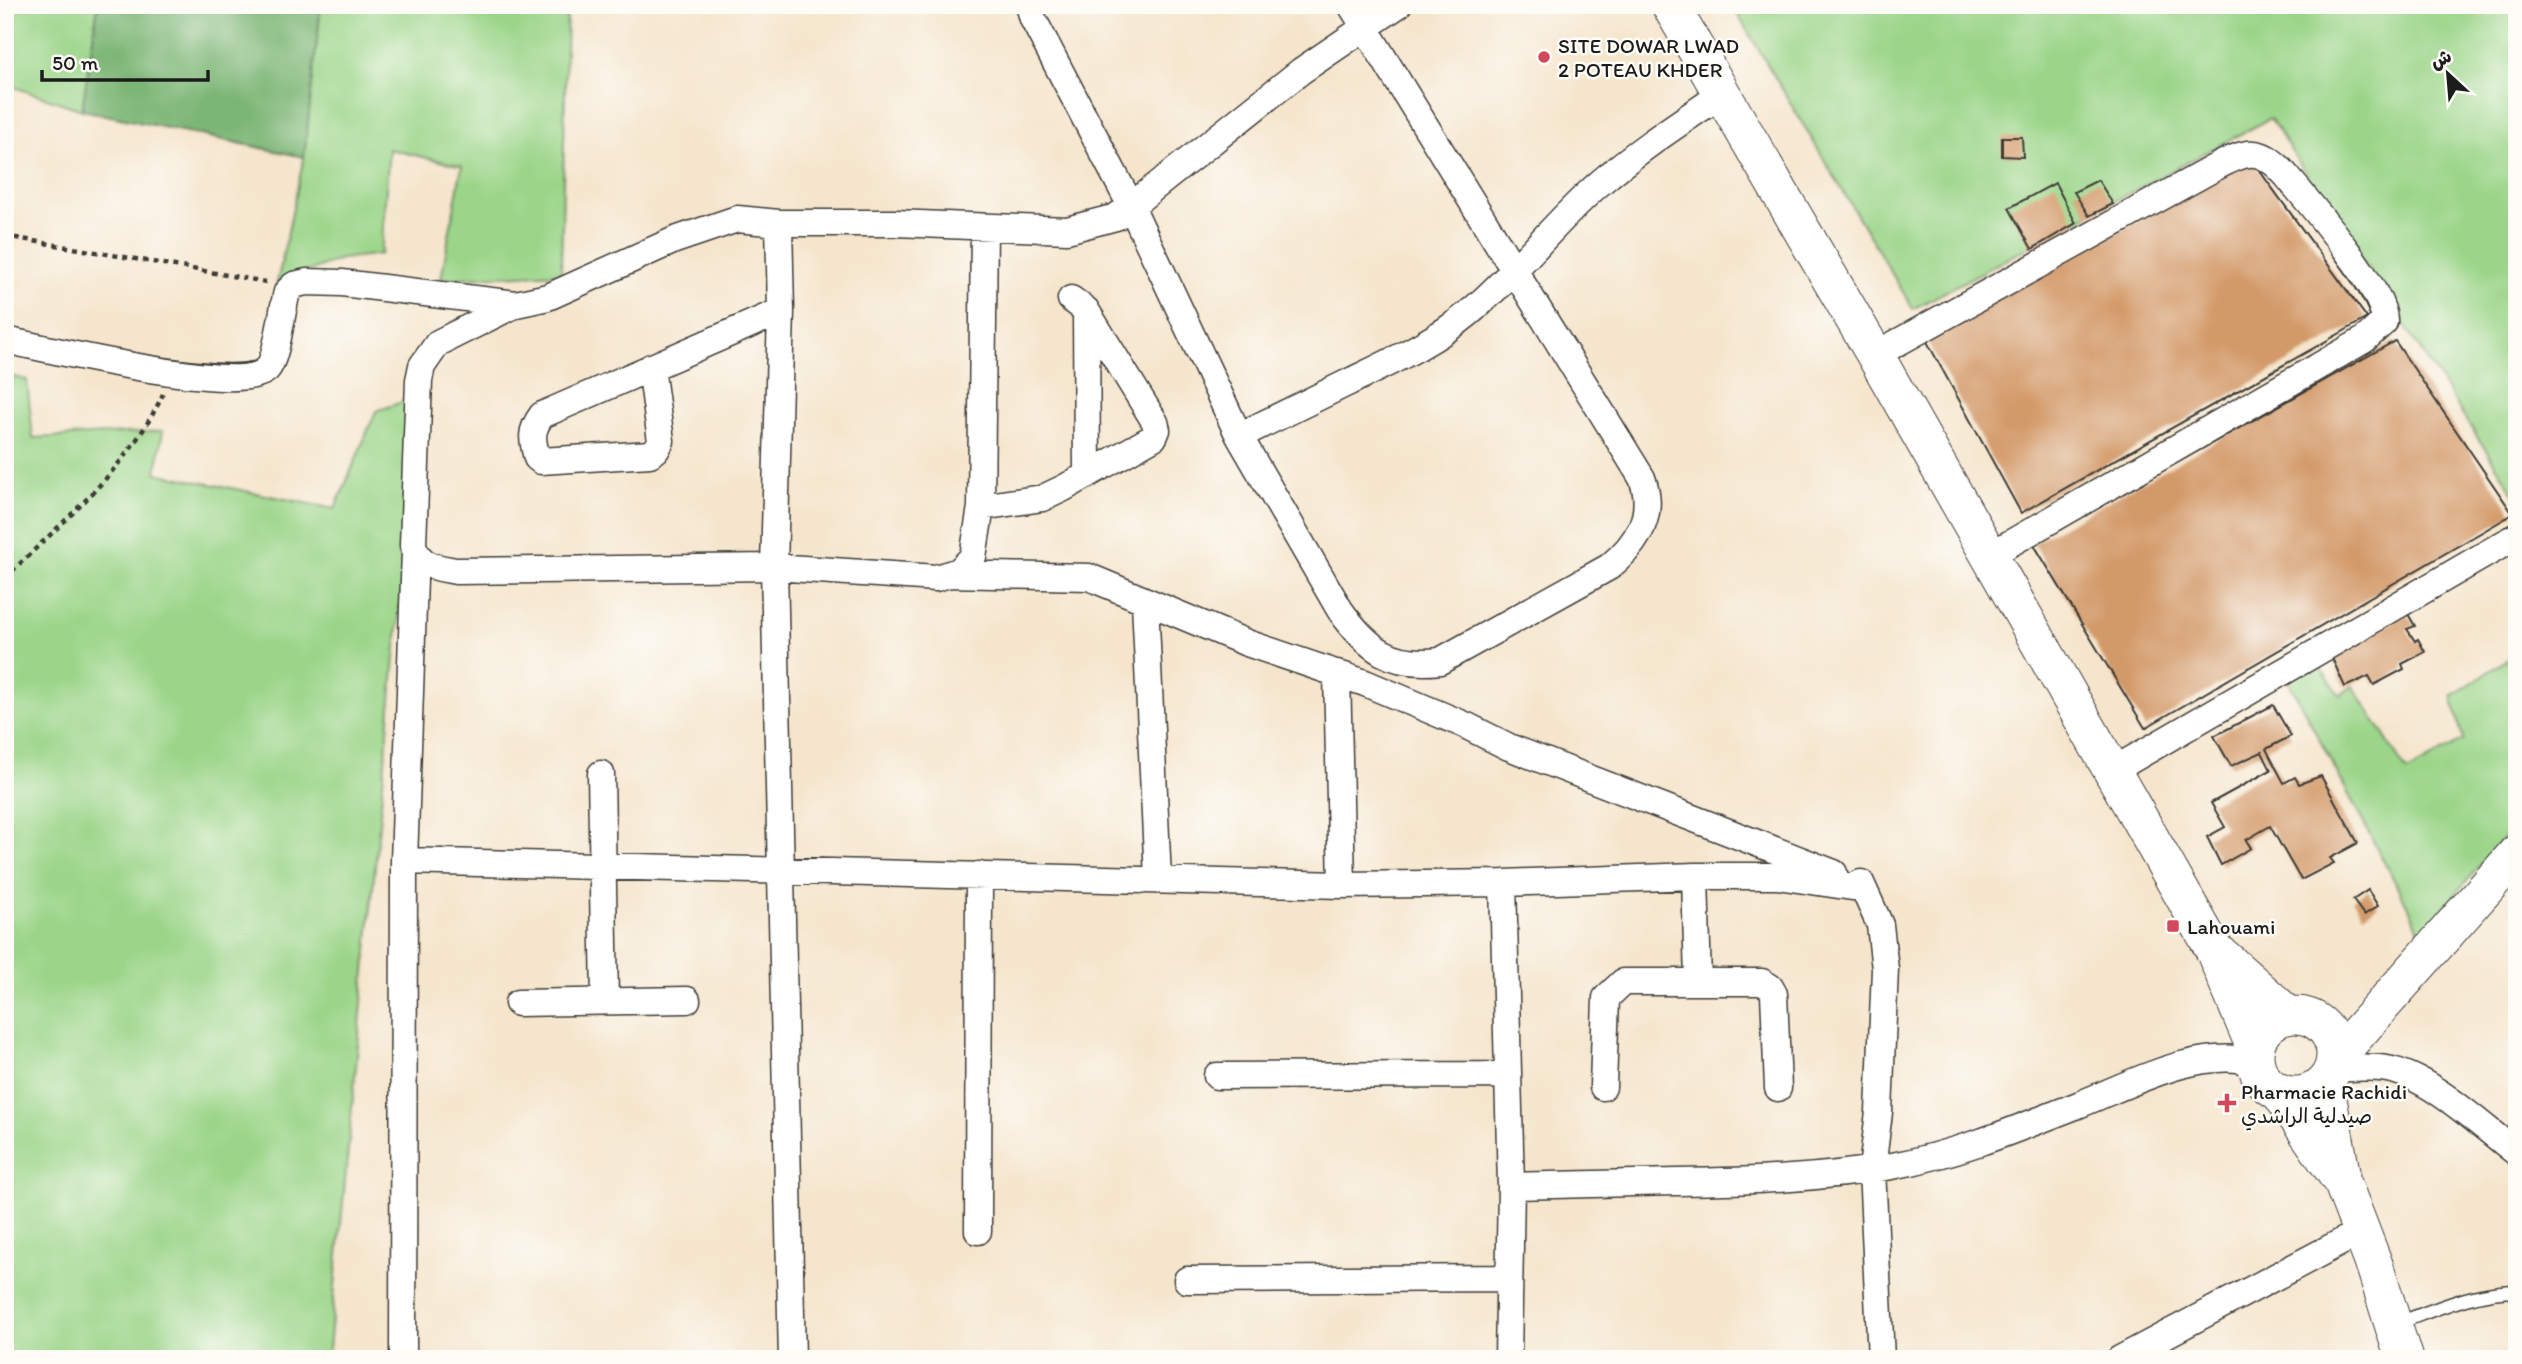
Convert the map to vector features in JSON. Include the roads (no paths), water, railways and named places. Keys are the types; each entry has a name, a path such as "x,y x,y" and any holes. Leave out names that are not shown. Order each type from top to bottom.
{"main road":[{"path":"1670,5 1875,355 2213,948 2255,1055 2260,1076 2270,1087 2280,1093 2297,1096 2314,1091 2329,1059 2390,998 2517,853"},
{"path":"2213,948 2288,1015 2313,1019 2329,1059 2343,1184"},
{"path":"2255,1055 2259,1037 2267,1025 2288,1015"},
{"path":"2280,1093 2343,1184 2362,1231 2399,1342"}],"street":[{"path":"1029,5 1033,19 1131,206 1239,436 1340,610 1354,629 1372,645 1392,658 1416,664 1440,661 1609,567 1638,536 1647,507 1647,493 1642,478 1357,16"},
{"path":"403,1359 404,861 419,380 422,366 438,343 516,304 548,296 712,226 737,219 779,223 895,223 1067,230 1116,217 1301,71 1357,16 1398,5"},
{"path":"1239,436 1421,345 1469,313 1601,182 1654,140 1722,94"},
{"path":"1875,355 2204,173 2249,153 2273,161 2285,174 2361,271 2377,298 2385,315 2384,322 2364,340 1990,555"},
{"path":"779,223 781,311 774,567 793,1359"},
{"path":"415,551 425,563 456,571 774,567 936,578 959,571 973,558 981,507 984,227"},
{"path":"5,340 173,372 241,377 252,376 267,369 273,358 288,292 294,285 306,282 341,283 516,304"},
{"path":"981,507 1043,498 1087,475 1154,437 1157,430 1155,422 1079,304 1087,475"},
{"path":"651,367 661,441 656,450 650,454 541,461 537,458 532,434 534,425 542,415 651,367 781,311"},
{"path":"2112,771 2517,536"},
{"path":"949,574 1090,577 1247,643 1337,673 1440,714 1509,747 1861,883 1880,925 1885,969 1879,1112 1872,1169 1881,1359"},
{"path":"1145,602 1158,879"},
{"path":"1337,673 1342,885"},
{"path":"601,775 605,1001"},
{"path":"404,861 1342,885 1503,883 1695,876 1777,876 1852,887 1861,883"},
{"path":"978,1231 979,875"},
{"path":"1695,876 1698,982"},
{"path":"1503,883 1511,1186 1508,1359"},
{"path":"1603,1087 1606,998 1623,982 1762,982 1770,987 1774,994 1777,1088"},
{"path":"518,1003 687,1000"},
{"path":"1511,1186 1734,1181 1835,1175 1872,1169 1959,1149 2177,1068 2222,1058 2255,1055"},
{"path":"2329,1059 2409,1075 2444,1097 2517,1153"},
{"path":"1217,1076 1508,1075"},
{"path":"2120,1359 2162,1349 2362,1231"},
{"path":"1187,1280 1509,1278"}],"lane":[{"path":"2399,1342 2463,1299 2496,1291 2517,1291"}],"place":[{"name":"SITE DOWAR LWAD 2 POTEAU KHDER","path":"1544,57"},
{"name":"Lahouami","path":"2173,926"},
{"name":"Pharmacie Rachidi صيدلية الراشدي","path":"2227,1103"}]}
